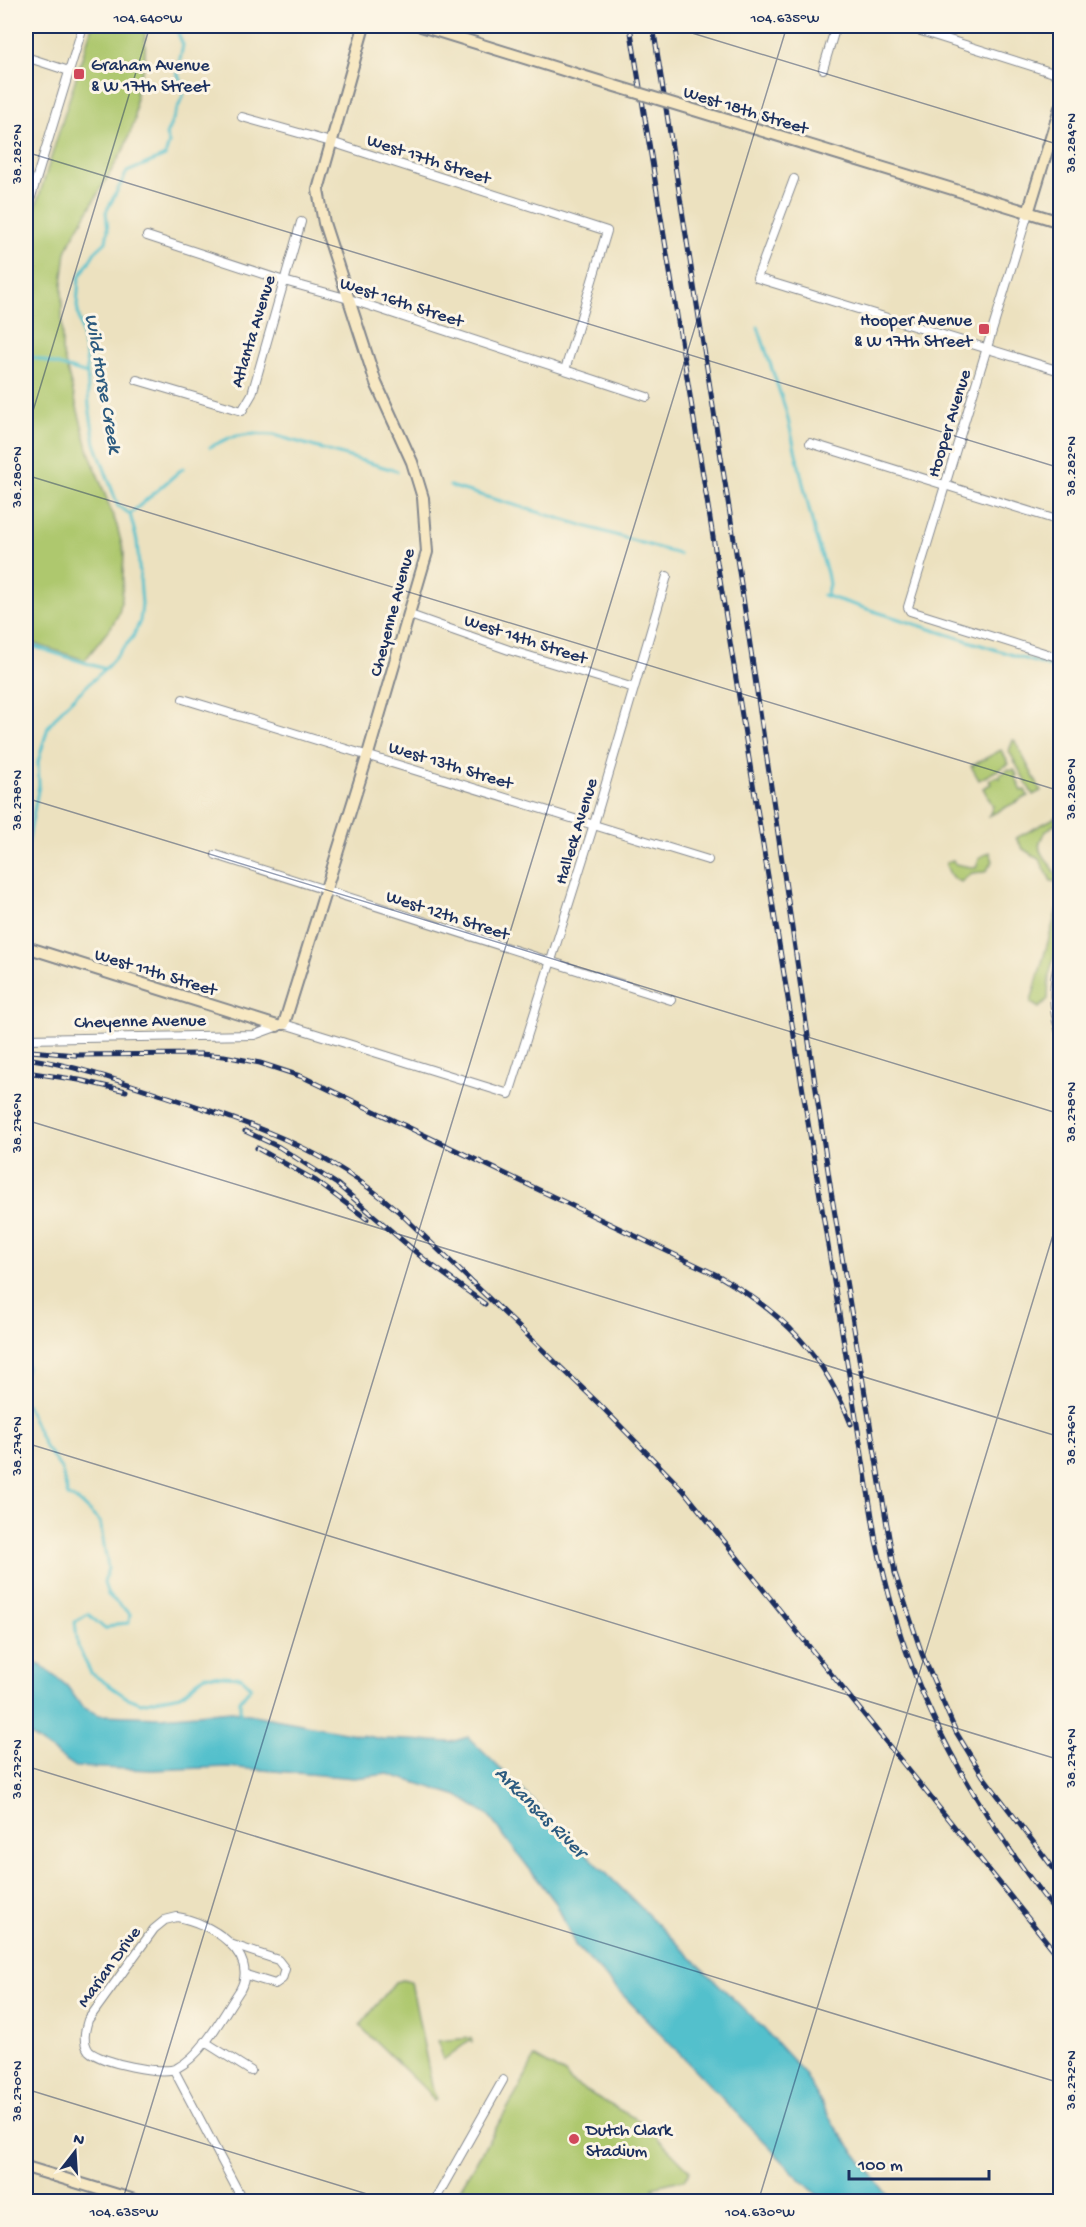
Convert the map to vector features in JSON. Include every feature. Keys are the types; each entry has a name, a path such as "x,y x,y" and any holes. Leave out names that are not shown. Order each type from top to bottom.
{"street":[{"path":"26,209 83,26"},
{"path":"331,142 364,26"},
{"name":"West 18th Street","path":"421,26 1060,222"},
{"path":"823,69 836,26"},
{"path":"905,26 1060,75"},
{"path":"26,57 69,71"},
{"name":"Hooper Avenue","path":"1060,108 909,609 1060,658"},
{"name":"West 17th Street","path":"242,117 331,142 606,231 565,370"},
{"name":"Cheyenne Avenue","path":"26,1039 254,1035 280,1025 326,890 427,552 423,498 412,462 376,383 324,223 318,190 331,142"},
{"path":"794,179 757,278 1060,371"},
{"name":"Atlanta Avenue","path":"137,380 242,411 252,394 300,222"},
{"name":"West 16th Street","path":"147,236 284,281 349,299 647,397"},
{"path":"810,443 1060,520"},
{"name":"Halleck Avenue","path":"509,1094 594,824 667,576"},
{"name":"West 14th Street","path":"410,615 509,650 634,688"},
{"name":"West 13th Street","path":"183,699 708,860"},
{"name":"West 12th Street","path":"216,855 671,1000"},
{"name":"West 11th Street","path":"26,947 509,1094"},
{"path":"1060,956 1054,983 1060,1034"},
{"name":"Marian Drive","path":"174,2070 141,2069 98,2056 89,2050 85,2041 88,2020 154,1929 165,1920 177,1917 201,1923 232,1945 278,1960 285,1969 282,1979 275,1984 246,1975 243,1960 232,1945"},
{"path":"241,2200 174,2070 193,2056 205,2042 240,1990 246,1975"},
{"path":"205,2042 251,2070"},
{"path":"434,2202 503,2080"},
{"path":"26,2167 141,2202"}],"green space":[{"path":"92,26 145,26 145,61 136,89 135,120 124,149 71,240 66,252 62,284 62,351 89,452 117,526 124,553 119,613 85,660 26,641 26,238"},
{"path":"1013,740 1041,791 1033,795 1009,751"},
{"path":"1001,750 1009,764 979,780 971,766"},
{"path":"1009,769 1010,771 1014,769 1022,791 1025,790 1028,796 989,816 993,806 983,788 991,784 989,780 997,776 1000,778 1000,775"},
{"path":"1060,815 1060,821 1043,835 1039,845 1054,873 1060,871 1060,882 1051,881 1040,860 1023,849 1016,838"},
{"path":"990,852 993,861 985,872 972,873 961,882 952,877 946,865 947,862 953,860 955,864 976,868 980,857"},
{"path":"1057,910 1060,913 1060,933 1049,976 1048,999 1039,1008 1031,1003"},
{"path":"402,1980 411,1982 433,2091 437,2099 434,2101 429,2093 360,2026 395,1982"},
{"path":"471,2038 472,2042 469,2041 443,2060 438,2041"},
{"name":"Dutch Clark Stadium","path":"535,2057 565,2074 570,2081 642,2122 690,2171 685,2179 652,2187 666,2201 449,2201 453,2195 456,2196 519,2089"}],"water":[{"name":"Arkansas River","path":"26,1660 42,1666 67,1686 82,1707 99,1715 161,1717 232,1711 382,1739 451,1742 468,1737 763,2028 804,2073 836,2128 892,2201 824,2201 794,2173 575,1945 556,1903 487,1814 458,1796 388,1774 354,1778 227,1767 152,1770 76,1767 26,1733"}],"waterway":[{"name":"Wild Horse Creek","path":"26,853 39,785 38,762 48,727 64,707 105,669 133,637 140,621 142,604 137,541 130,514 118,506 95,443 89,406 86,356 77,306 79,278 95,252 106,242 108,230 106,212 127,172 165,156 169,143 166,135 183,96 184,87 177,73 183,45 175,26"},
{"path":"758,327 786,411 815,534 827,573 829,584 826,596"},
{"path":"26,355 87,374"},
{"path":"210,447 231,437 251,434 274,435 397,471"},
{"path":"130,514 183,468"},
{"path":"450,486 679,554"},
{"path":"823,595 1060,670"},
{"path":"26,644 105,669"},
{"name":"Wild Horse Creek","path":"26,1363 26,1372"},
{"name":"Wild Horse Creek","path":"26,1404 45,1447 61,1468 68,1496 78,1501 100,1522 108,1568 104,1583 108,1595 130,1614 129,1623 116,1624 105,1629 88,1614 75,1622 78,1647 91,1673 126,1697 141,1703 181,1695 205,1675 241,1677 251,1687 240,1701 240,1716"}],"railway":[{"path":"630,26 876,1541 898,1627 916,1677 949,1750 1012,1853 1060,1917"},
{"path":"653,26 741,584 831,1191 895,1573 922,1654 956,1732 983,1776 1060,1877"},
{"path":"31,1051 75,1055 200,1054 224,1056 260,1063 303,1077 719,1276 742,1290 782,1321 814,1356 828,1376 851,1424"},
{"path":"26,1058 112,1079 257,1128 286,1140 342,1170 398,1211 598,1403 683,1490 1060,1958"},
{"path":"26,1072 79,1080 126,1091"},
{"path":"245,1131 279,1147 337,1184 425,1260 485,1304"},
{"path":"257,1148 316,1181 367,1219"}],"place":[{"name":"Graham Avenue & W 17th Street","path":"79,74"},
{"name":"Hooper Avenue & W 17th Street","path":"984,329"},
{"name":"Dutch Clark Stadium","path":"574,2139"}]}
